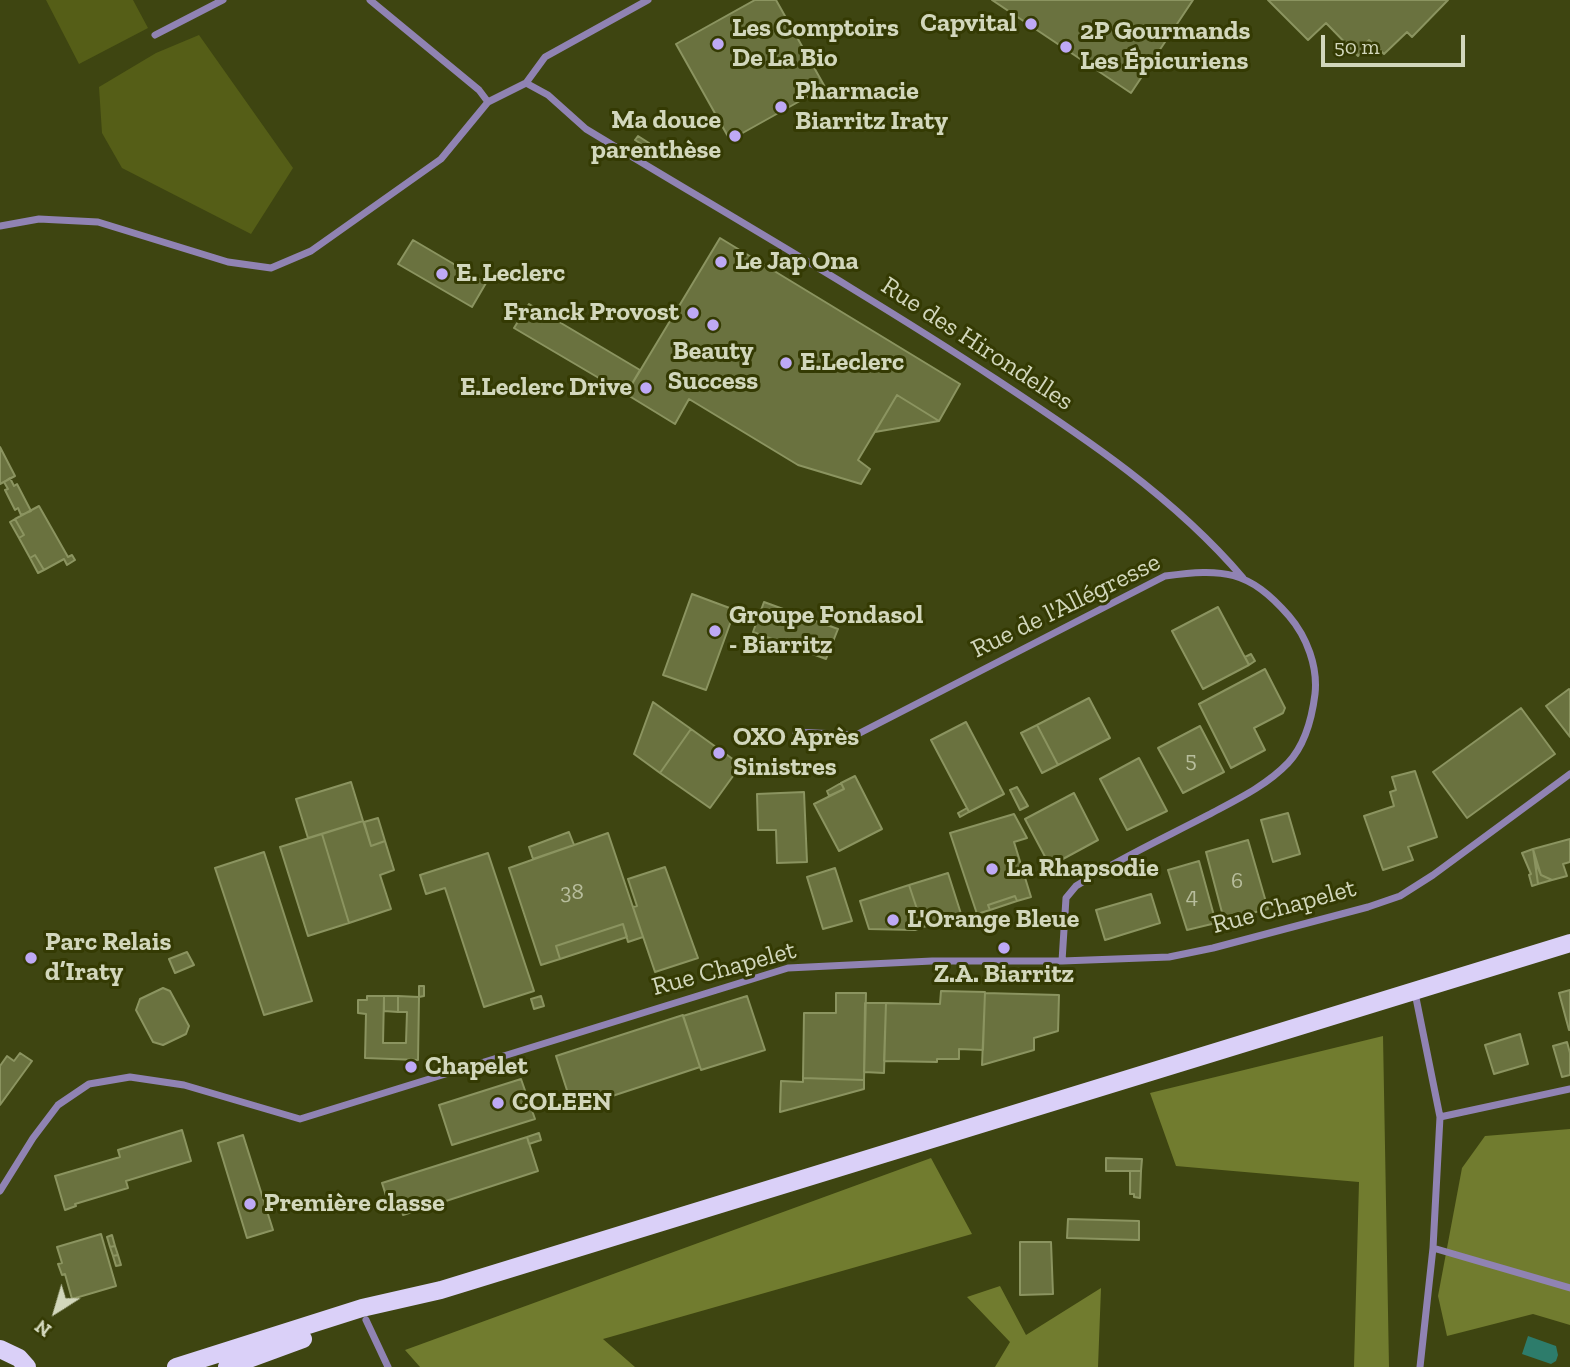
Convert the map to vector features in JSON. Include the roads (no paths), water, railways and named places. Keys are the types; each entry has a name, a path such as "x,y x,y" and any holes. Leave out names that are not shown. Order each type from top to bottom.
{"main road":[{"path":"1534,953 1570,932"},
{"path":"176,1367 362,1308 441,1290 1570,943"},
{"path":"1534,953 1570,951"},
{"path":"228,1367 292,1342 366,1320 441,1290"},
{"path":"0,1349 19,1358 27,1367"}],"street":[{"path":"155,35 223,0"},
{"path":"370,0 479,90 488,102"},
{"path":"0,226 39,219 98,222 228,262 271,268 311,251 441,159 488,102 526,83 545,57 648,0"},
{"name":"Rue des Hirondelles","path":"526,83 548,95 586,129 939,342 1097,447 1176,510 1219,549 1244,578"},
{"name":"Rue de l'Allégresse","path":"796,732 856,736 1165,576 1219,571 1244,578 1269,593 1293,621 1308,647 1317,677 1313,710 1305,736 1290,761 1252,791 1076,886 1066,898 1062,961"},
{"name":"Rue Chapelet","path":"0,1191 33,1138 58,1105 89,1084 130,1077 184,1085 300,1119 788,968 932,961 1062,961 1168,957 1213,948 1400,896 1433,875 1570,774"},
{"path":"1414,990 1440,1117 1433,1248 1420,1367"},
{"path":"1440,1117 1570,1089"},
{"path":"1433,1248 1570,1288"},
{"path":"366,1320 388,1367"}],"water":[{"path":"1528,1336 1556,1346 1556,1361 1551,1364 1522,1354"}],"place":[{"name":"Capvital","path":"1031,24"},
{"name":"Les Comptoirs De La Bio","path":"718,44"},
{"name":"2P Gourmands Les Épicuriens","path":"1066,47"},
{"name":"Pharmacie Biarritz Iraty","path":"781,107"},
{"name":"Ma douce parenthèse","path":"735,136"},
{"name":"Le Jap Ona","path":"721,262"},
{"name":"E. Leclerc","path":"442,274"},
{"name":"Franck Provost","path":"693,313"},
{"name":"Beauty Success","path":"713,325"},
{"name":"E.Leclerc","path":"786,363"},
{"name":"E.Leclerc Drive","path":"646,388"},
{"name":"Groupe Fondasol - Biarritz","path":"715,631"},
{"name":"OXO Après Sinistres","path":"719,753"},
{"name":"La Rhapsodie","path":"992,869"},
{"name":"L'Orange Bleue","path":"893,920"},
{"name":"Z.A. Biarritz","path":"1004,948"},
{"name":"Parc Relais d’Iraty","path":"31,958"},
{"name":"Chapelet","path":"411,1067"},
{"name":"COLEEN","path":"498,1103"},
{"name":"Première classe","path":"250,1204"}]}
